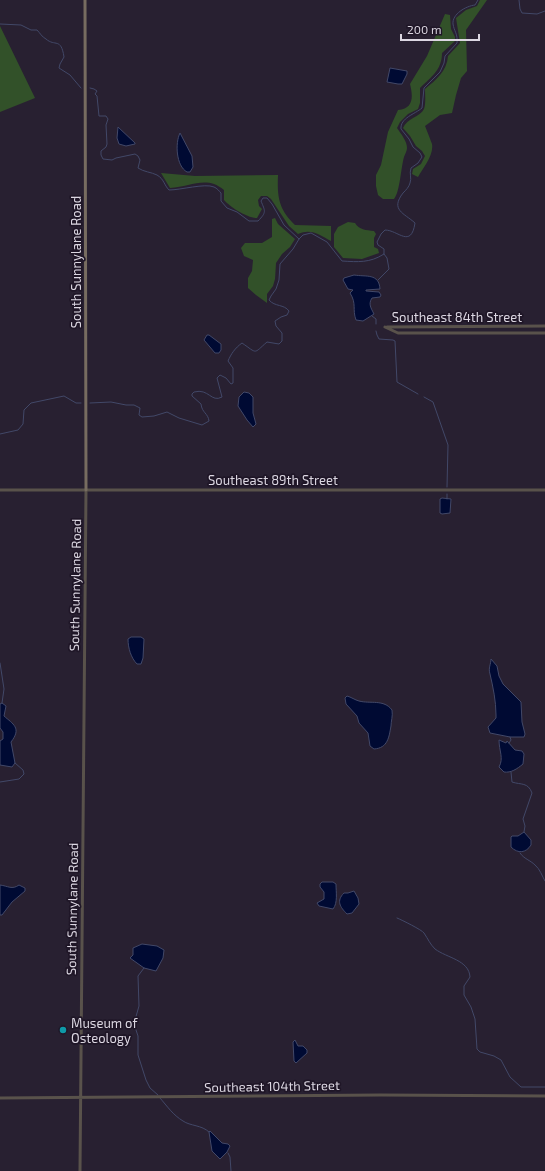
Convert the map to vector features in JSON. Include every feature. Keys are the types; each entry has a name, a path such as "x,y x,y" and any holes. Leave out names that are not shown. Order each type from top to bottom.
{"main road":[{"name":"South Sunnylane Road","path":"86,0 86,490"}],"street":[{"name":"Southeast 84th Street","path":"545,326 385,327 398,333 545,333"},
{"name":"Southeast 89th Street","path":"0,490 545,490"},
{"name":"South Sunnylane Road","path":"80,1171 86,490"},
{"name":"Southeast 104th Street","path":"0,1098 377,1095 545,1096"}],"green space":[{"path":"480,0 487,0 466,30 467,71 461,78 452,113 440,115 425,126 432,144 432,148 430,157 418,177 412,174 413,169 421,164 425,156 403,128 407,122 422,112 425,102 425,89 440,75 446,66 448,56 460,43 456,18 466,10 477,6"},
{"path":"445,14 450,15 451,29 455,37 455,41 442,53 442,59 438,69 420,88 420,103 418,109 408,114 400,122 397,128 405,140 407,149 396,196 394,199 383,199 378,195 376,175 381,165 388,132 398,110 407,107 410,104 412,93 410,84 427,56"},
{"path":"0,26 35,98 0,112"},
{"path":"161,173 195,176 278,175 280,203 285,214 295,225 331,226 331,241 311,232 303,232 298,234 289,226 271,199 267,196 261,196 258,200 259,206 262,209 257,218 253,218 234,209 224,200 224,190 211,183 198,183 170,188"},
{"path":"275,218 278,224 295,239 276,263 275,279 273,286 267,294 267,303 248,288 248,278 252,271 253,260 244,256 241,248 245,243 262,243 272,237 272,219"},
{"path":"348,222 355,223 363,229 374,231 376,234 374,238 374,247 378,249 379,253 362,259 343,258 334,247 334,234 338,227"}],"water":[{"path":"390,68 407,71 402,84 387,82"},
{"path":"118,127 135,144 126,146 119,144 117,138"},
{"path":"180,133 192,156 193,167 190,172 183,169 179,160 177,142"},
{"path":"354,275 374,278 377,280 380,289 366,290 379,292 381,295 380,297 372,298 370,304 374,314 363,321 356,320 354,303 350,293 353,290 348,289 343,280 344,278"},
{"path":"207,335 221,344 221,350 219,353 215,353 204,340"},
{"path":"244,392 249,393 253,397 253,413 256,424 253,427 238,406 239,397"},
{"path":"440,499 451,499 450,513 440,513"},
{"path":"131,637 141,637 144,639 143,658 141,664 137,664 130,653 128,639"},
{"path":"491,659 497,666 499,676 503,684 521,702 522,722 525,734 524,737 510,737 490,733 488,727 496,718 495,699 489,672"},
{"path":"347,696 363,702 377,702 385,704 392,710 389,734 387,741 382,747 374,749 370,746 368,733 359,723 357,716 346,704 345,698"},
{"path":"2,703 6,706 4,716 13,724 16,730 11,742 15,763 12,767 0,765 0,741 3,739 3,732 0,728 0,704"},
{"path":"499,740 506,743 507,741 515,750 522,751 524,754 523,764 509,772 504,772 499,767 501,757"},
{"path":"524,832 531,840 531,845 527,850 522,852 516,851 511,847 511,837 518,836"},
{"path":"322,882 333,882 336,884 336,901 333,909 319,906 317,903 324,899 324,892 320,887"},
{"path":"0,885 12,887 19,885 25,888 25,891 12,902 2,915 0,915"},
{"path":"354,891 358,898 359,904 352,913 347,914 342,909 340,899 344,893"},
{"path":"142,944 157,946 164,950 163,958 156,971 144,968 130,958 133,955 133,948"},
{"path":"295,1040 298,1046 303,1046 307,1050 307,1053 296,1063 294,1061 293,1042"},
{"path":"210,1131 222,1143 230,1146 227,1152 220,1159 212,1151"}],"waterway":[{"path":"90,403 111,402 134,405 140,408 139,415 142,417 154,416 167,412 179,418 202,425 209,421 201,404 192,396 192,394 199,391 215,398 222,397 217,378 220,375 226,378 231,384 233,383 233,368 228,361 230,356 242,343 255,351 267,342 279,344 282,341 282,333 276,326 275,321 287,315 289,311 285,307 274,304 269,300 276,289 279,280 280,264 303,235 311,233 327,242 342,261 359,262 374,259 384,254 384,249 378,245 377,242 385,230 407,237 410,235 413,231 415,223 400,211 398,203 399,199 410,184 411,168 418,163 422,157 401,129 401,125 405,119 422,108 424,88 440,72 445,56 457,43 453,20 460,11 475,5 478,0"},
{"path":"519,0 522,13 537,14 545,11"},
{"path":"0,24 21,25 31,30 37,30 43,37 59,45 63,51 64,57 59,68 70,75 81,88"},
{"path":"90,88 97,91 95,94 97,96 99,116 106,116 108,119 106,125 107,144 101,151 103,159 112,160 135,154 140,160 138,168 155,174 163,180 169,190 205,186 214,187 221,193 221,201 227,208 237,212 249,221 258,221 263,215 264,209 261,201 263,198 267,198 284,225 299,239"},
{"path":"378,280 389,269 387,258 384,254"},
{"path":"372,316 376,319 376,324"},
{"path":"376,331 379,339 395,341 397,382 418,394"},
{"path":"0,434 18,430 23,424 24,410 31,403 64,396 76,403 81,403"},
{"path":"424,397 433,402 448,445 447,487"},
{"path":"447,494 447,499"},
{"path":"0,663 4,689 2,703"},
{"path":"509,743 511,740 510,737"},
{"path":"0,782 19,779 24,774 23,770 15,763"},
{"path":"511,772 512,782 526,785 532,793 523,819 525,826 524,832"},
{"path":"520,853 537,867 545,881"},
{"path":"397,918 424,933 435,949 462,963 469,971 470,977 464,986 464,995 471,1007 475,1019 477,1049 480,1052 494,1056 501,1060 510,1077 521,1087 545,1087"},
{"path":"144,968 138,976 139,1006 135,1020 135,1027 138,1036 138,1055 146,1080 150,1088 158,1095"},
{"path":"160,1098 179,1119 186,1123 203,1128 209,1132"},
{"path":"228,1153 230,1157 231,1171"}],"place":[{"name":"Museum of Osteology","path":"63,1030"}]}
